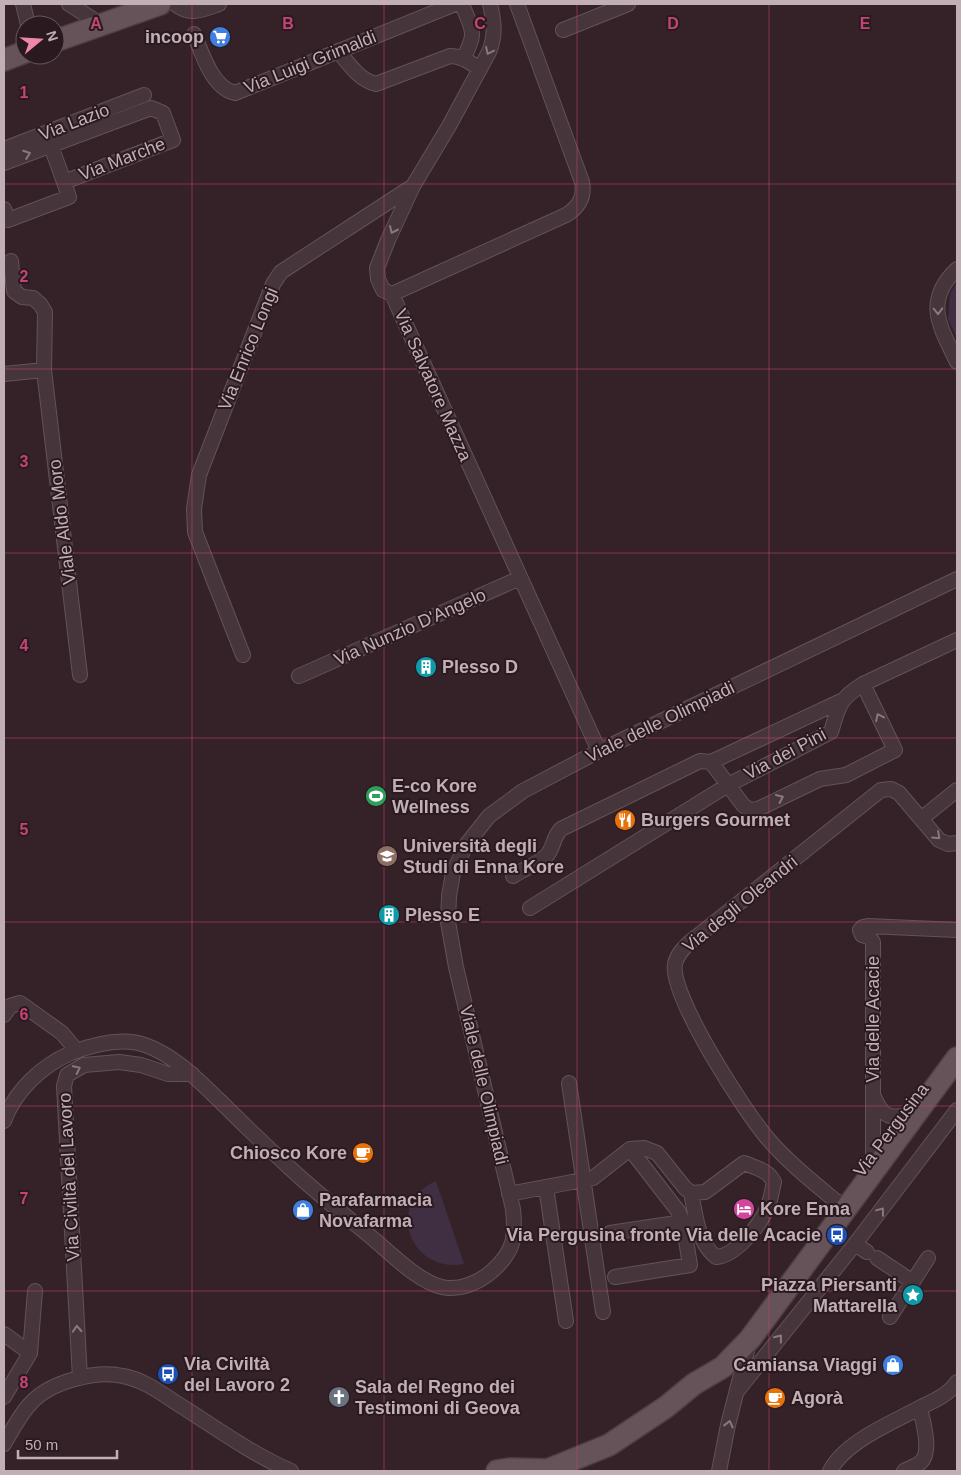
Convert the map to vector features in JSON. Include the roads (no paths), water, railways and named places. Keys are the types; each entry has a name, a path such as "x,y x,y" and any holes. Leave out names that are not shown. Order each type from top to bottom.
{"main road":[{"path":"65,38 160,4"},
{"name":"Via Pergusina","path":"694,1384 757,1308 957,1041"},
{"name":"Via Pergusina","path":"497,1471 510,1469 548,1470 609,1445 666,1407 694,1384 723,1367 750,1339 957,1058"}],"street":[{"path":"69,4 102,25"},
{"path":"176,4 185,10 193,12 219,4"},
{"name":"Via Luigi Grimaldi","path":"194,34 211,75 230,92 235,93 455,4"},
{"path":"462,4 473,34 471,43 462,59"},
{"name":"Via Enrico Longi","path":"243,656 195,532 194,509 199,475 273,284 281,272 413,186 494,42 495,26 490,4"},
{"name":"Via Salvatore Mazza","path":"517,4 582,182 584,194 574,210 566,215 392,294 599,751"},
{"path":"563,30 628,4"},
{"path":"338,51 351,68 367,82 376,84 450,56 457,56 480,69"},
{"name":"Via Lazio","path":"4,149 144,95"},
{"name":"Via Marche","path":"6,214 70,197 64,182 173,140 163,113 151,108 51,146"},
{"path":"4,163 51,146 64,182"},
{"path":"392,294 383,290 378,279 377,268 413,186"},
{"path":"4,374 44,370 45,312 33,298 22,297 14,291 11,261"},
{"path":"957,268 947,278 937,308 939,324 957,362"},
{"name":"Viale Aldo Moro","path":"44,370 80,675"},
{"name":"Via Nunzio D'Angelo","path":"299,676 520,578"},
{"name":"Viale delle Olimpiadi","path":"4,1121 10,1106 30,1080 61,1058 105,1043 144,1044 164,1054 192,1074 292,1170 396,1259 429,1282 442,1287 456,1288 475,1283 489,1274 502,1262 510,1251 514,1239 515,1225 513,1209 456,967 448,922 450,885 458,859 466,845 489,816 523,791 599,751 957,579"},
{"path":"513,876 546,857 551,849 555,835 561,830 700,761 711,762 841,701 863,684 957,640"},
{"path":"728,785 743,805 750,810 758,809 820,779 846,775 895,750 863,684"},
{"name":"Via dei Pini","path":"530,908 728,785 831,732 841,701"},
{"name":"Via dei Pini","path":"711,762 728,785"},
{"name":"Via degli Oleandri","path":"837,1202 795,1167 768,1140 721,1072 676,982 675,964 680,953 690,942 881,790 891,790 899,793 939,840 948,844 957,844"},
{"path":"921,819 957,790"},
{"name":"Via delle Acacie","path":"873,1094 873,942 868,937 862,935 860,930 868,926 957,930"},
{"path":"4,1014 10,1006 20,1003 62,1034 77,1051"},
{"name":"Via Civiltà del Lavoro","path":"80,1378 64,1086 67,1075 84,1066 119,1062 141,1065 168,1074 192,1074"},
{"path":"568,1083 603,1312"},
{"path":"873,1094 884,1114 890,1117 901,1116"},
{"path":"873,1094 873,1153"},
{"path":"738,1390 866,1252 957,1112"},
{"path":"509,1194 592,1178 630,1149 644,1148 657,1153 691,1193 706,1192 744,1163 763,1170 772,1177 774,1182 768,1206 750,1235 723,1256 716,1257 710,1253 699,1232 691,1193"},
{"path":"615,1277 690,1265 683,1222 678,1211 630,1149"},
{"path":"546,1187 566,1321"},
{"path":"610,1233 683,1222"},
{"path":"866,1252 913,1282"},
{"path":"890,1317 928,1258"},
{"path":"4,1397 30,1353 35,1291"},
{"path":"4,1334 30,1353"},
{"path":"719,1471 728,1425 750,1339"},
{"path":"4,1444 30,1403 59,1384 103,1374 122,1375 151,1387 222,1433 286,1470"},
{"path":"830,1471 843,1452 952,1389 957,1382"},
{"path":"904,1471 922,1462 925,1456 926,1440 920,1408"}],"place":[{"name":"incoop","path":"220,37"},
{"name":"Plesso D","path":"426,667"},
{"name":"E-co Kore Wellness","path":"376,796"},
{"name":"Burgers Gourmet","path":"625,820"},
{"name":"Università degli Studi di Enna Kore","path":"387,856"},
{"name":"Plesso E","path":"389,915"},
{"name":"Chiosco Kore","path":"363,1153"},
{"name":"Kore Enna","path":"744,1209"},
{"name":"Parafarmacia Novafarma","path":"303,1210"},
{"name":"Via Pergusina fronte Via delle Acacie","path":"837,1235"},
{"name":"Piazza Piersanti Mattarella","path":"913,1295"},
{"name":"Camiansa Viaggi","path":"893,1365"},
{"name":"Via Civiltà del Lavoro 2","path":"168,1374"},
{"name":"Sala del Regno dei Testimoni di Geova","path":"339,1397"},
{"name":"Agorà","path":"775,1398"}]}
